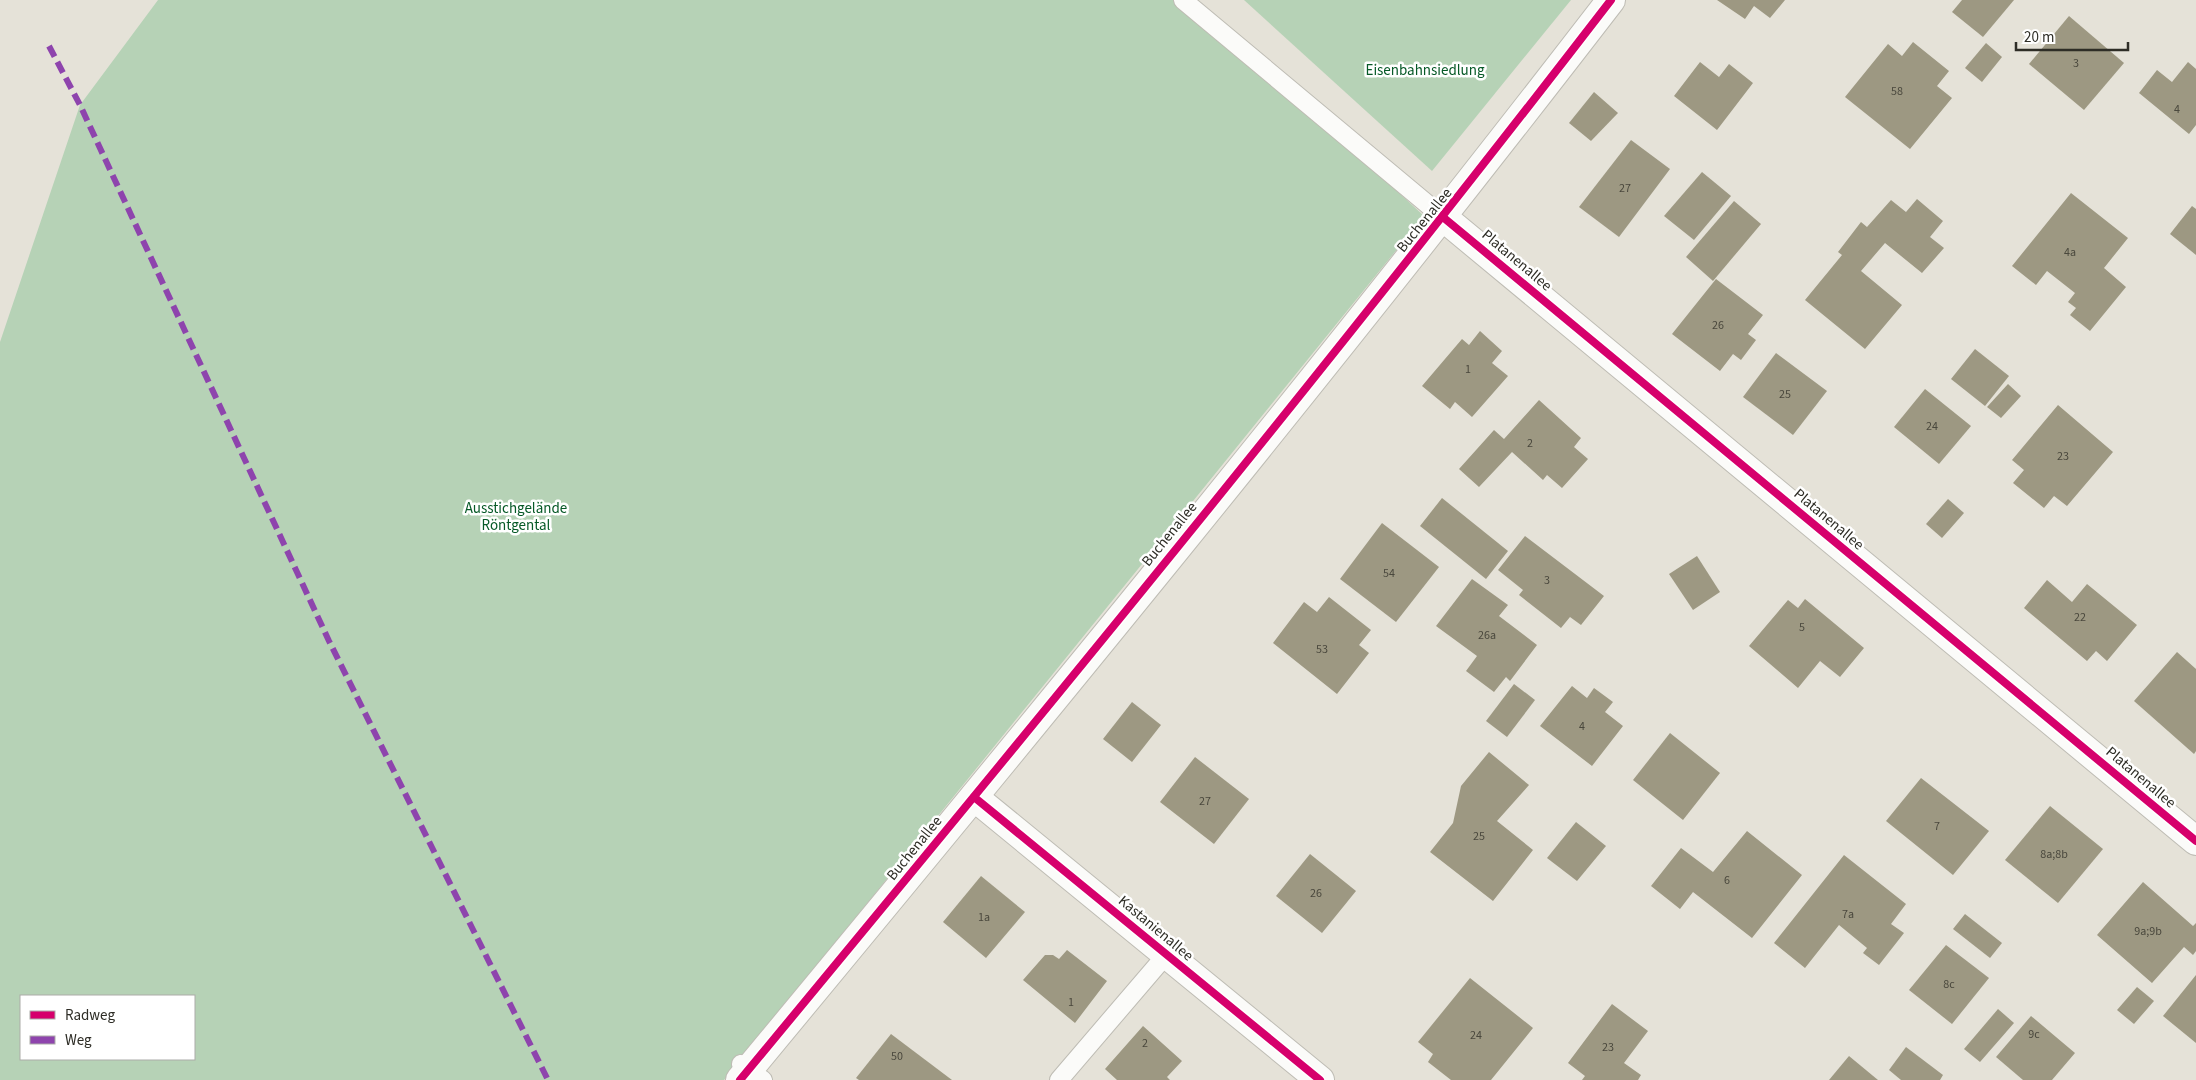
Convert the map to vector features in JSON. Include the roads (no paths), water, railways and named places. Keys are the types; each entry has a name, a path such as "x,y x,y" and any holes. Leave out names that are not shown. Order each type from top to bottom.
{"street":[{"name":"Buchenallee","path":"748,1073 1444,218 1612,0"},
{"name":"Platanenallee","path":"1444,218 2196,840"},
{"name":"Kastanienallee","path":"974,796 1320,1080"}],"lane":[{"path":"1183,0 1444,218"},
{"path":"1060,1080 1166,955"}],"park label":[{"name":"Eisenbahnsiedlung","path":"1425,70"},
{"name":"Ausstichgelände Röntgental","path":"516,516"}]}
